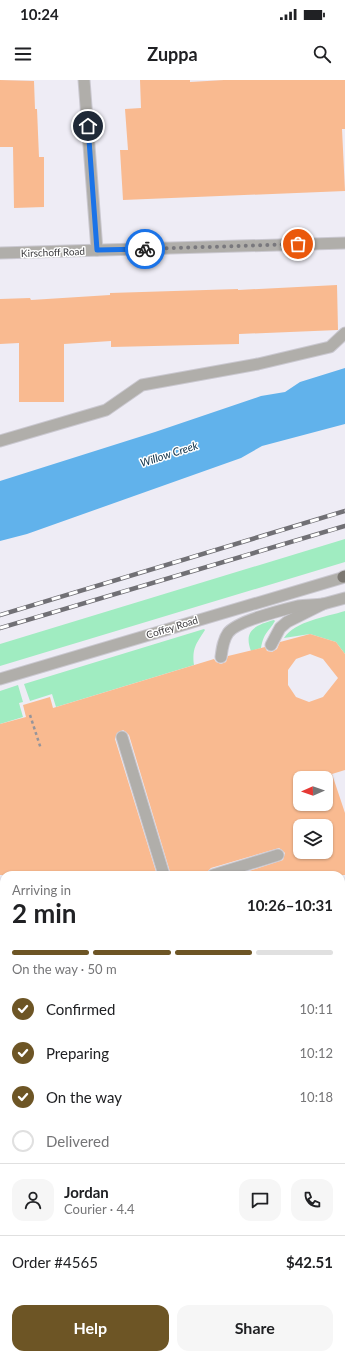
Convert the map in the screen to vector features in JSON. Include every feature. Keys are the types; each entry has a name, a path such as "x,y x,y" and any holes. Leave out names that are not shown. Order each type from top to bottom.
{"street":[{"path":"84,80 97,250"},
{"name":"Kirschoff Road","path":"0,253 345,243"},
{"path":"0,441 106,410 142,385 258,364 330,346 345,333"},
{"name":"Coffey Road","path":"0,679 344,576"},
{"path":"221,657 222,645 228,633 250,620 298,606 323,604 345,598"},
{"path":"271,645 280,628 287,622 323,604"},
{"path":"122,737 163,871"},
{"path":"226,871 278,855"}],"path":[{"path":"30,715 40,749"}],"green space":[{"path":"345,539 345,562 0,666 0,644"},
{"path":"345,611 345,654 336,642 310,634 284,638 296,627 312,620"},
{"path":"274,620 275,621 265,636 261,648 251,651 249,644 250,633 257,626"},
{"path":"204,629 205,630 194,650 194,665 56,707 52,694 30,701 24,684"},
{"path":"18,685 23,702 19,703 23,717 0,724 0,691"}],"water":[{"name":"Willow Creek","path":"345,368 345,424 262,446 241,458 27,534 0,541 0,481 155,432 261,396 285,392 300,382"}],"building":[{"path":"0,80 34,81 39,157 44,157 44,207 14,208 13,147 0,147"},
{"path":"140,80 190,80 190,82 224,80 345,80 345,129 342,129 345,191 123,200 120,150 128,150 125,109 141,108"},
{"path":"337,285 338,330 239,334 239,344 111,347 111,341 64,344 64,402 19,402 19,343 0,344 0,299 30,298 31,300 110,295 110,293 238,290"},
{"path":"310,634 336,642 345,654 345,770 333,774 333,771 293,771 293,811 333,811 333,777 345,813 345,871 249,871 283,860 285,853 279,848 211,868 208,871 170,871 129,735 123,730 117,733 115,739 156,871 0,871 0,724 26,717 23,705 50,697 53,708 214,659 216,662 221,664 226,662 228,656 265,647 267,651 272,652 277,649 280,642","holes":["310,654 323,659 338,678 323,697 309,702 296,697 288,685 288,670 296,659"]}],"railway":[{"path":"0,615 345,511"},
{"path":"0,628 345,526"}],"way so far":[{"path":"145,249 298,244"}],"route":[{"path":"88,126 97,250 145,249"}]}
